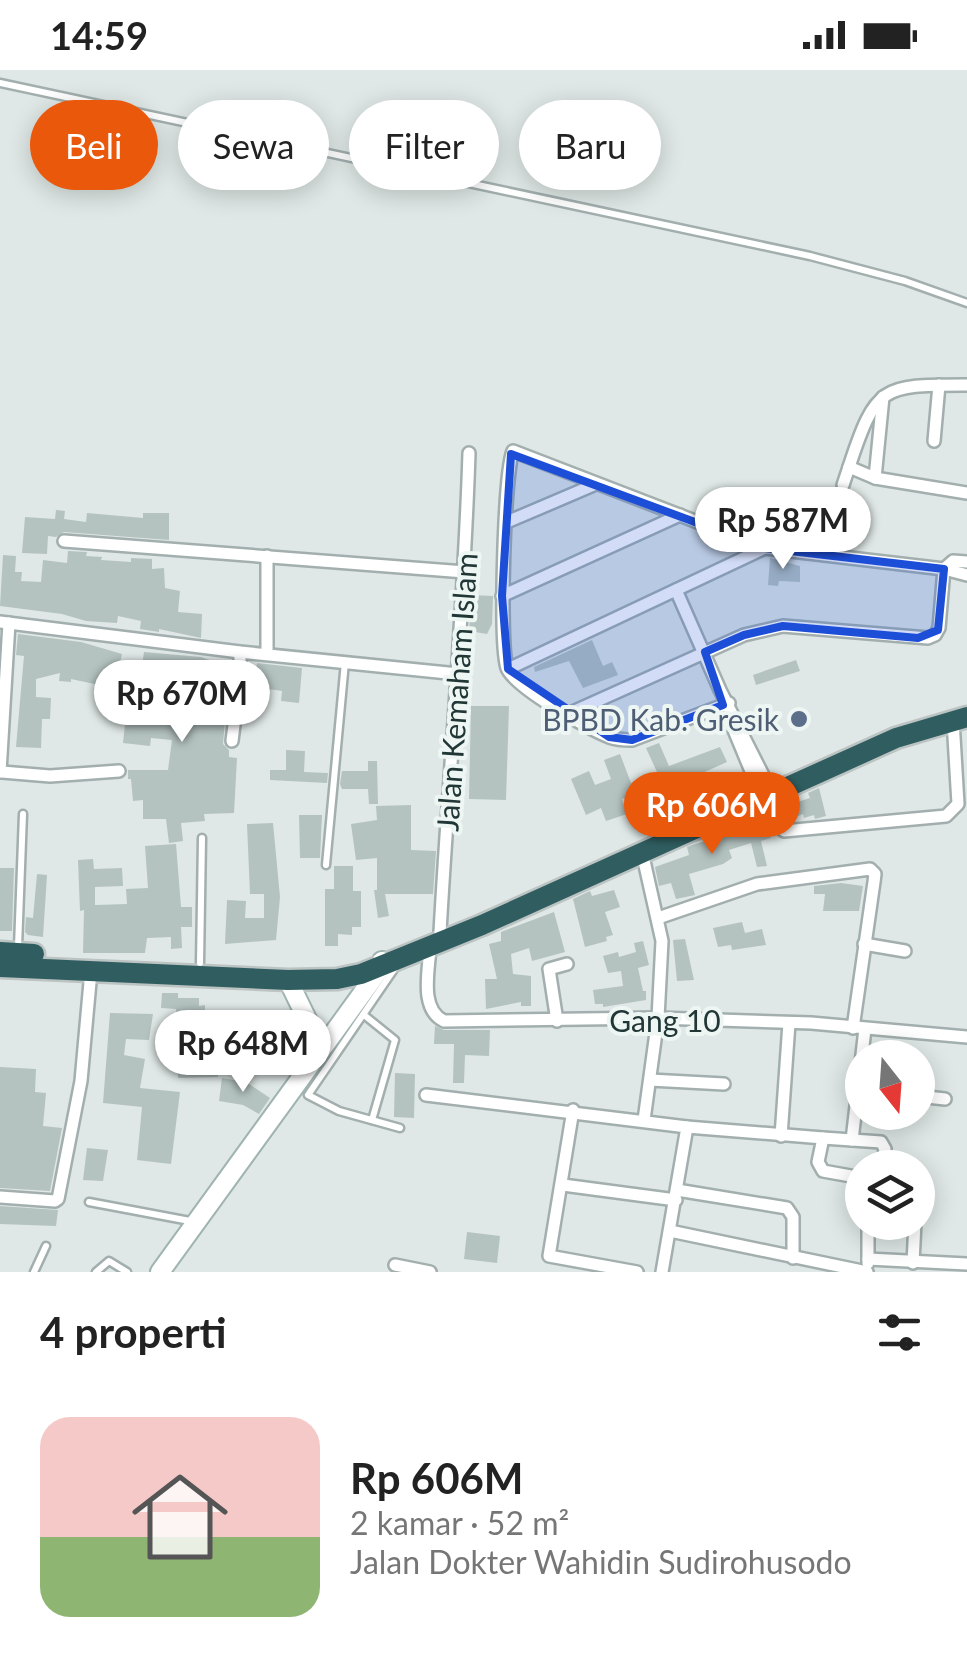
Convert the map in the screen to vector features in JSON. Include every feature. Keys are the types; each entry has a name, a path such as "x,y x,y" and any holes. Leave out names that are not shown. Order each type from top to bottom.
{"highway":[{"path":"435,939 642,852 923,716 962,714"},
{"path":"0,966 286,974 388,961 763,794"},
{"path":"9,953 200,963 286,974"}],"main road":[{"path":"160,1272 328,1053 388,961"},
{"path":"286,974 328,1053"}],"street":[{"path":"934,441 939,385"},
{"path":"842,485 864,420 884,396 905,386 967,385"},
{"path":"875,478 884,396"},
{"path":"725,701 632,740 620,740 568,714 516,680 508,669 502,596 513,452 766,548 967,575"},
{"name":"Jalan Kemaham Islam","path":"435,939 458,674 469,453"},
{"path":"850,467 875,478 918,488 967,493"},
{"path":"508,522 596,484"},
{"path":"502,596 680,516"},
{"path":"64,541 465,572"},
{"path":"508,669 766,548"},
{"path":"267,556 267,654"},
{"path":"568,714 705,652 772,627 928,638 939,628 944,569 953,561 967,562"},
{"path":"676,590 763,794 784,831 931,818 954,812 962,778 962,714"},
{"path":"118,771 50,776 1,772 5,622 240,652 458,674"},
{"path":"232,740 240,652"},
{"path":"642,852 662,941 658,1018 644,1120"},
{"path":"658,918 757,884 865,869 875,874 864,944 859,1040"},
{"name":"Gang 10","path":"435,939 428,1005 435,1017 444,1021 658,1018 789,1022 967,1037"},
{"path":"864,944 906,951"},
{"path":"557,1021 549,968 568,964"},
{"path":"0,1197 54,1202 58,1198 81,1081 91,971"},
{"path":"781,1136 789,1022"},
{"path":"650,1080 724,1084"},
{"path":"426,1095 573,1110 687,1127 852,1140 884,1144 884,1150"},
{"path":"935,1099 945,1100"},
{"path":"544,1272 563,1184 573,1110"},
{"path":"662,1272 687,1127"},
{"path":"852,1140 854,1130"},
{"path":"822,1138 818,1162 823,1171 845,1175"},
{"path":"563,1184 787,1208 793,1217 792,1258"},
{"path":"670,1231 792,1258 867,1268 913,1263 967,1264"},
{"path":"867,1268 868,1240"},
{"path":"913,1263 915,1240"},
{"path":"548,1256 638,1272"},
{"path":"396,1266 430,1272"}],"lane":[{"path":"0,83 810,256 905,281 967,303"},
{"path":"326,865 346,661"},
{"path":"9,953 23,814"},
{"path":"200,963 202,838"},
{"path":"388,961 364,1015 328,1053 308,1095 339,1111 400,1128"},
{"path":"364,1015 395,1040 372,1120"},
{"path":"89,1202 196,1222"},
{"path":"34,1272 46,1246"},
{"path":"96,1272 108,1261 127,1272"}],"highlighted area":[{"path":"511,454 765,548 944,569 938,630 918,638 783,626 744,635 705,652 723,705 632,740 609,737 508,669 502,596"}],"building":[{"path":"56,510 65,511 64,519 86,522 87,513 143,518 143,513 169,513 169,540 64,532 48,536 47,554 22,553 25,517 55,519"},
{"path":"68,551 87,552 86,556 102,557 101,560 152,559 152,569 164,568 165,588 180,591 178,612 202,614 201,638 140,629 141,621 118,616 117,623 86,621 0,606 3,555 16,556 15,572 22,572 21,581 41,582 43,560 67,563"},
{"path":"770,558 800,566 800,582 768,585"},
{"path":"472,595 493,596 492,624 487,634 469,631"},
{"path":"18,634 81,642 122,654 116,682 101,678 99,685 71,679 59,681 60,673 36,679 36,697 51,698 50,719 42,719 41,748 16,747 24,656 16,655"},
{"path":"592,640 603,666 612,662 618,675 583,688 569,661 535,672 534,667"},
{"path":"144,652 212,661 208,681 219,682 217,698 210,698 206,720 225,721 223,744 229,757 237,758 234,813 204,814 205,821 181,823 183,841 169,843 166,819 143,819 143,800 133,801 128,779 128,770 168,770 172,740 151,738 150,746 123,743 127,706 166,712 168,694 139,687"},
{"path":"796,660 800,671 756,685 753,675"},
{"path":"257,663 302,668 299,703 281,701 282,691 255,687"},
{"path":"471,706 509,706 506,800 469,799"},
{"path":"659,743 669,766 720,747 727,762 680,783 683,790 670,795 667,789 649,797 646,790 622,799 627,814 606,821 601,808 586,815 571,779 589,771 595,785 611,779 604,760 620,754 631,783 657,772 646,748"},
{"path":"286,750 305,751 304,772 328,773 327,783 270,780 270,770 286,770"},
{"path":"368,761 377,761 378,804 369,804 368,789 342,789 340,784 342,771 368,771"},
{"path":"819,788 826,816 795,817 791,804 810,798 808,793"},
{"path":"411,805 411,850 436,851 433,894 385,894 389,916 378,918 374,890 377,858 356,860 351,824 377,820 376,806"},
{"path":"299,815 322,815 320,858 300,858"},
{"path":"754,817 758,827 764,825 771,838 761,841 767,866 757,867 751,843 729,850 732,858 723,864 689,874 695,895 676,899 671,883 659,886 655,867 689,855 687,847 736,833 734,826"},
{"path":"273,823 280,897 276,940 225,944 227,900 246,901 245,918 264,918 264,894 250,894 247,824"},
{"path":"176,844 181,907 192,907 192,927 181,927 182,948 171,949 171,937 147,938 145,953 83,953 84,910 80,911 78,860 93,859 94,869 122,868 123,886 95,887 95,905 127,904 126,889 148,888 145,846"},
{"path":"334,866 353,866 353,891 361,891 361,927 352,927 352,935 338,934 338,946 325,946 325,889 334,889"},
{"path":"0,868 14,868 12,931 0,931"},
{"path":"37,874 47,875 43,937 25,932 26,917 33,918"},
{"path":"814,886 863,886 859,911 823,911 825,894 814,894"},
{"path":"614,890 620,907 605,912 613,935 606,937 607,941 585,947 573,899 590,891 592,896"},
{"path":"554,912 565,952 532,961 529,948 511,954 513,974 531,976 531,1006 521,1006 521,1002 486,1009 485,979 497,979 489,944 501,941 501,932"},
{"path":"742,922 745,933 762,929 766,945 732,950 731,945 718,947 713,928"},
{"path":"685,939 694,980 677,981 673,940"},
{"path":"643,941 649,965 638,968 646,1000 603,1007 595,1004 593,990 623,986 621,971 608,973 603,956 636,952 634,943"},
{"path":"162,993 199,998 199,1006 205,1005 205,1023 217,1022 218,1077 178,1078 177,1054 164,1055 162,1031 177,1030 176,1009 161,1008"},
{"path":"110,1013 153,1014 149,1040 126,1039 124,1055 145,1059 140,1088 180,1092 171,1164 137,1160 142,1107 103,1103"},
{"path":"435,1026 444,1030 490,1030 489,1056 465,1055 464,1083 453,1083 454,1044 434,1044"},
{"path":"0,1067 36,1069 35,1092 46,1093 43,1126 62,1128 50,1191 0,1188"},
{"path":"395,1073 415,1074 414,1118 394,1117"},
{"path":"222,1078 246,1082 270,1098 259,1114 243,1105 219,1101"},
{"path":"87,1148 108,1150 103,1181 83,1180"},
{"path":"0,1206 58,1210 56,1226 0,1224"},
{"path":"467,1232 500,1236 497,1263 464,1259"}],"place":[{"name":"BPBD Kab. Gresik","path":"799,719"}]}
